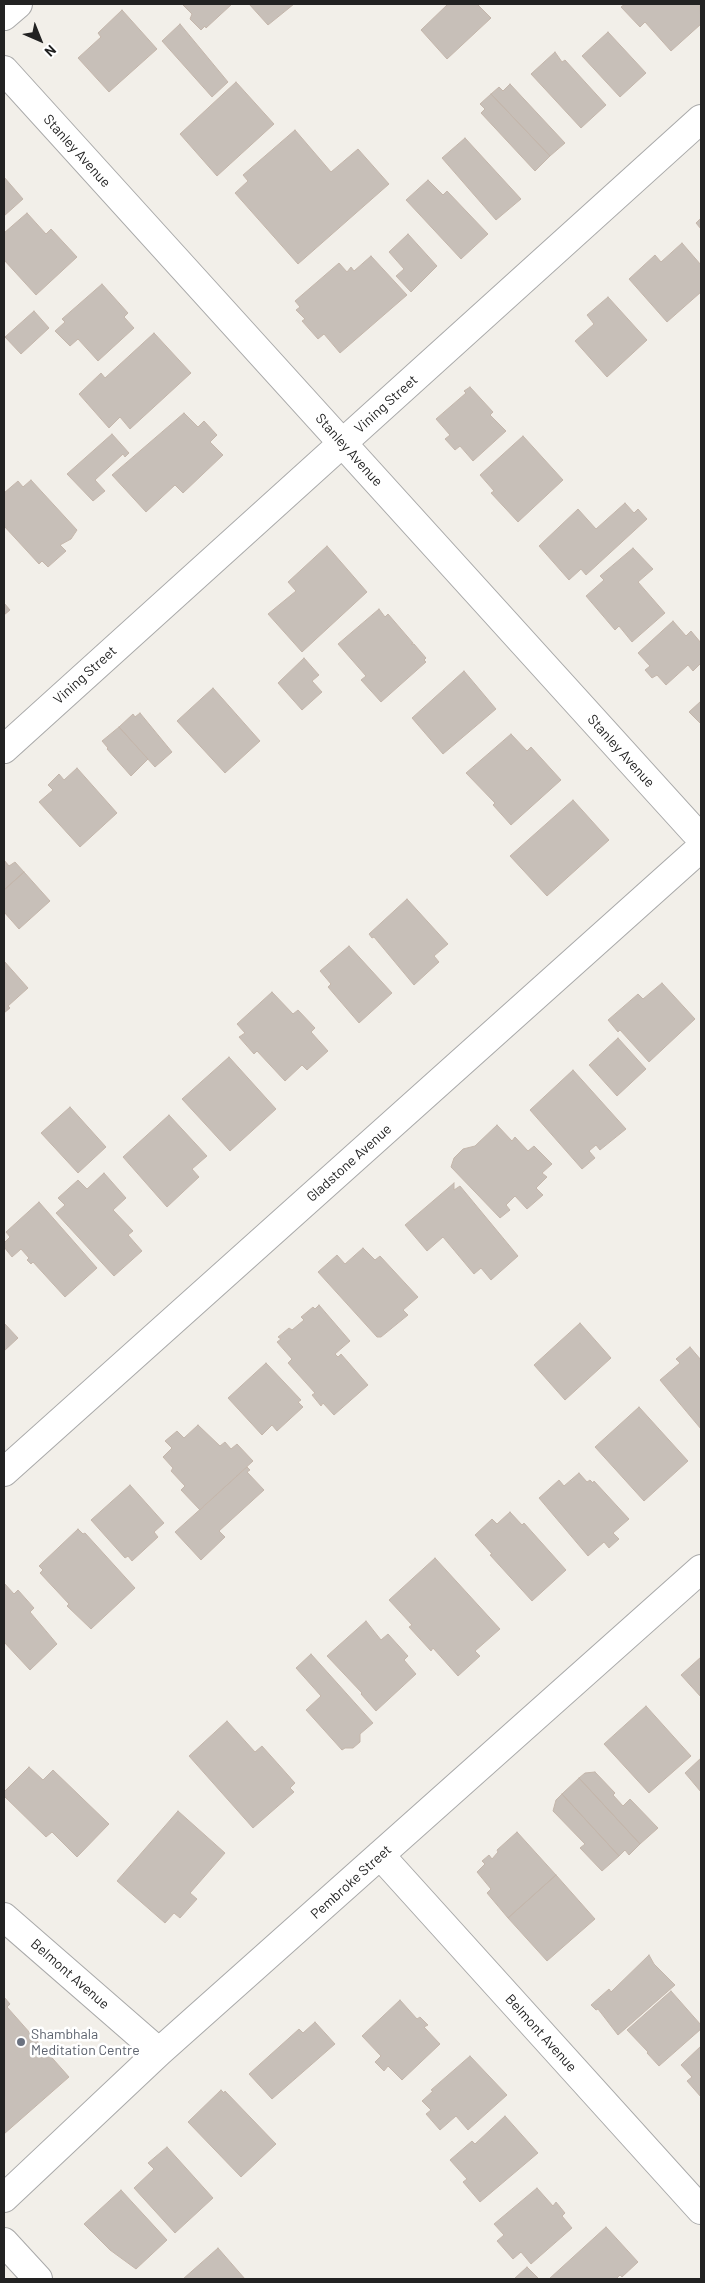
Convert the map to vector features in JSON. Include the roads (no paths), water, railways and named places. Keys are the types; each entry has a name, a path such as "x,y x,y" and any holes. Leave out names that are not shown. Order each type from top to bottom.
{"street":[{"path":"4,16 18,4"},
{"name":"Stanley Avenue","path":"4,70 343,443 698,843"},
{"name":"Vining Street","path":"4,749 701,119"},
{"name":"Gladstone Avenue","path":"4,1472 698,843"},
{"name":"Pembroke Street","path":"4,2198 159,2052 701,1569"},
{"name":"Belmont Avenue","path":"380,1855 701,2210"},
{"name":"Belmont Avenue","path":"4,1917 159,2052"},
{"path":"4,2242 38,2279"}],"place":[{"name":"Shambhala Meditation Centre","path":"21,2042"}]}
